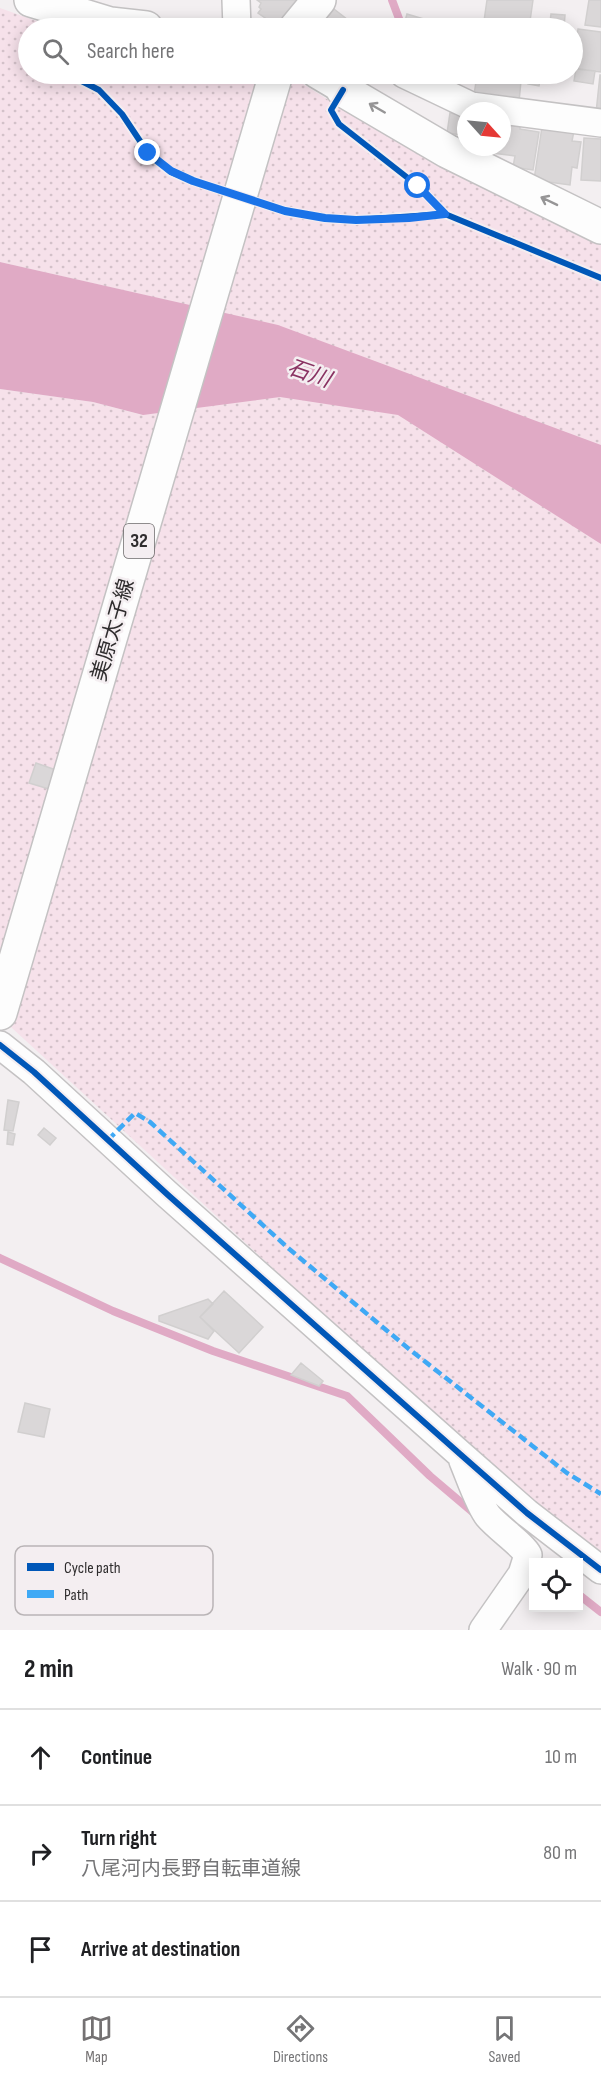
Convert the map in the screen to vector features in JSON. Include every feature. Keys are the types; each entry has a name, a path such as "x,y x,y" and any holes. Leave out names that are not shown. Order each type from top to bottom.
{"main road":[{"path":"31,0 90,18"},
{"path":"304,18 319,0"},
{"name":"美原太子線","path":"1,1011 273,84"},
{"path":"332,84 447,151 601,227"}],"street":[{"path":"425,84 471,106 601,123"},
{"path":"0,1045 34,1072 177,1203 460,1454 528,1513 601,1570"},
{"path":"460,1454 486,1514 509,1538 526,1551 528,1556 522,1574 483,1630"}],"shaded area":[{"path":"0,8 28,18 18,18 18,84 303,84 378,131 539,207 601,232 601,1551 553,1520 449,1430 0,1017 0,389 93,402 142,415 171,301 0,262"}],"water":[{"name":"石川","path":"0,262 278,325 601,445 601,544 398,415 280,397 143,415 93,402 0,389"}],"building":[{"path":"257,0 299,0 286,18 265,18 258,13 261,3"},
{"path":"487,0 533,0 530,18 484,18"},
{"path":"589,0 601,0 601,27 585,25"},
{"path":"334,9 345,18 326,18"},
{"path":"407,14 420,18 406,18"},
{"path":"551,14 565,15 565,18 550,18"},
{"path":"583,30 601,32 601,72 583,69"},
{"path":"583,70 595,71 593,84 583,82"},
{"path":"601,75 601,114 596,113"},
{"path":"476,84 521,84 519,102 474,95"},
{"path":"450,113 457,114 457,134 447,133"},
{"path":"511,125 539,132 533,170 513,167 515,156 511,155"},
{"path":"542,127 574,131 572,141 581,142 577,168 572,167 570,185 534,180"},
{"path":"584,138 601,139 601,181 581,180"},
{"path":"36,763 56,770 49,789 29,783"},
{"path":"8,1100 19,1102 13,1131 4,1130"},
{"path":"44,1128 56,1138 50,1145 38,1135"},
{"path":"8,1132 15,1134 13,1145 7,1144"},
{"path":"224,1291 263,1327 239,1353 200,1317"},
{"path":"208,1299 213,1304 200,1317 214,1331 208,1339 159,1321 159,1316"},
{"path":"301,1363 323,1381 319,1386 291,1375"},
{"path":"25,1403 50,1409 44,1437 18,1432"}],"waterway":[{"path":"392,0 399,18"},
{"path":"0,1258 113,1311 213,1351 347,1396 430,1476 476,1515"},
{"path":"583,1598 601,1612"}],"marked path":[{"path":"108,1140 135,1113 150,1122 288,1248 409,1349 567,1473 601,1494"}],"cycle path":[{"path":"87,84 99,90 122,114 148,153 171,172 193,181 285,211 325,218 356,220 445,214 601,278"},
{"path":"343,90 331,110 339,124 418,186 445,214"},
{"path":"0,1045 34,1072 168,1195 527,1513 601,1570"}],"route":[{"path":"148,153 171,171 193,181 285,211 325,218 356,220 445,214 418,186"}]}
